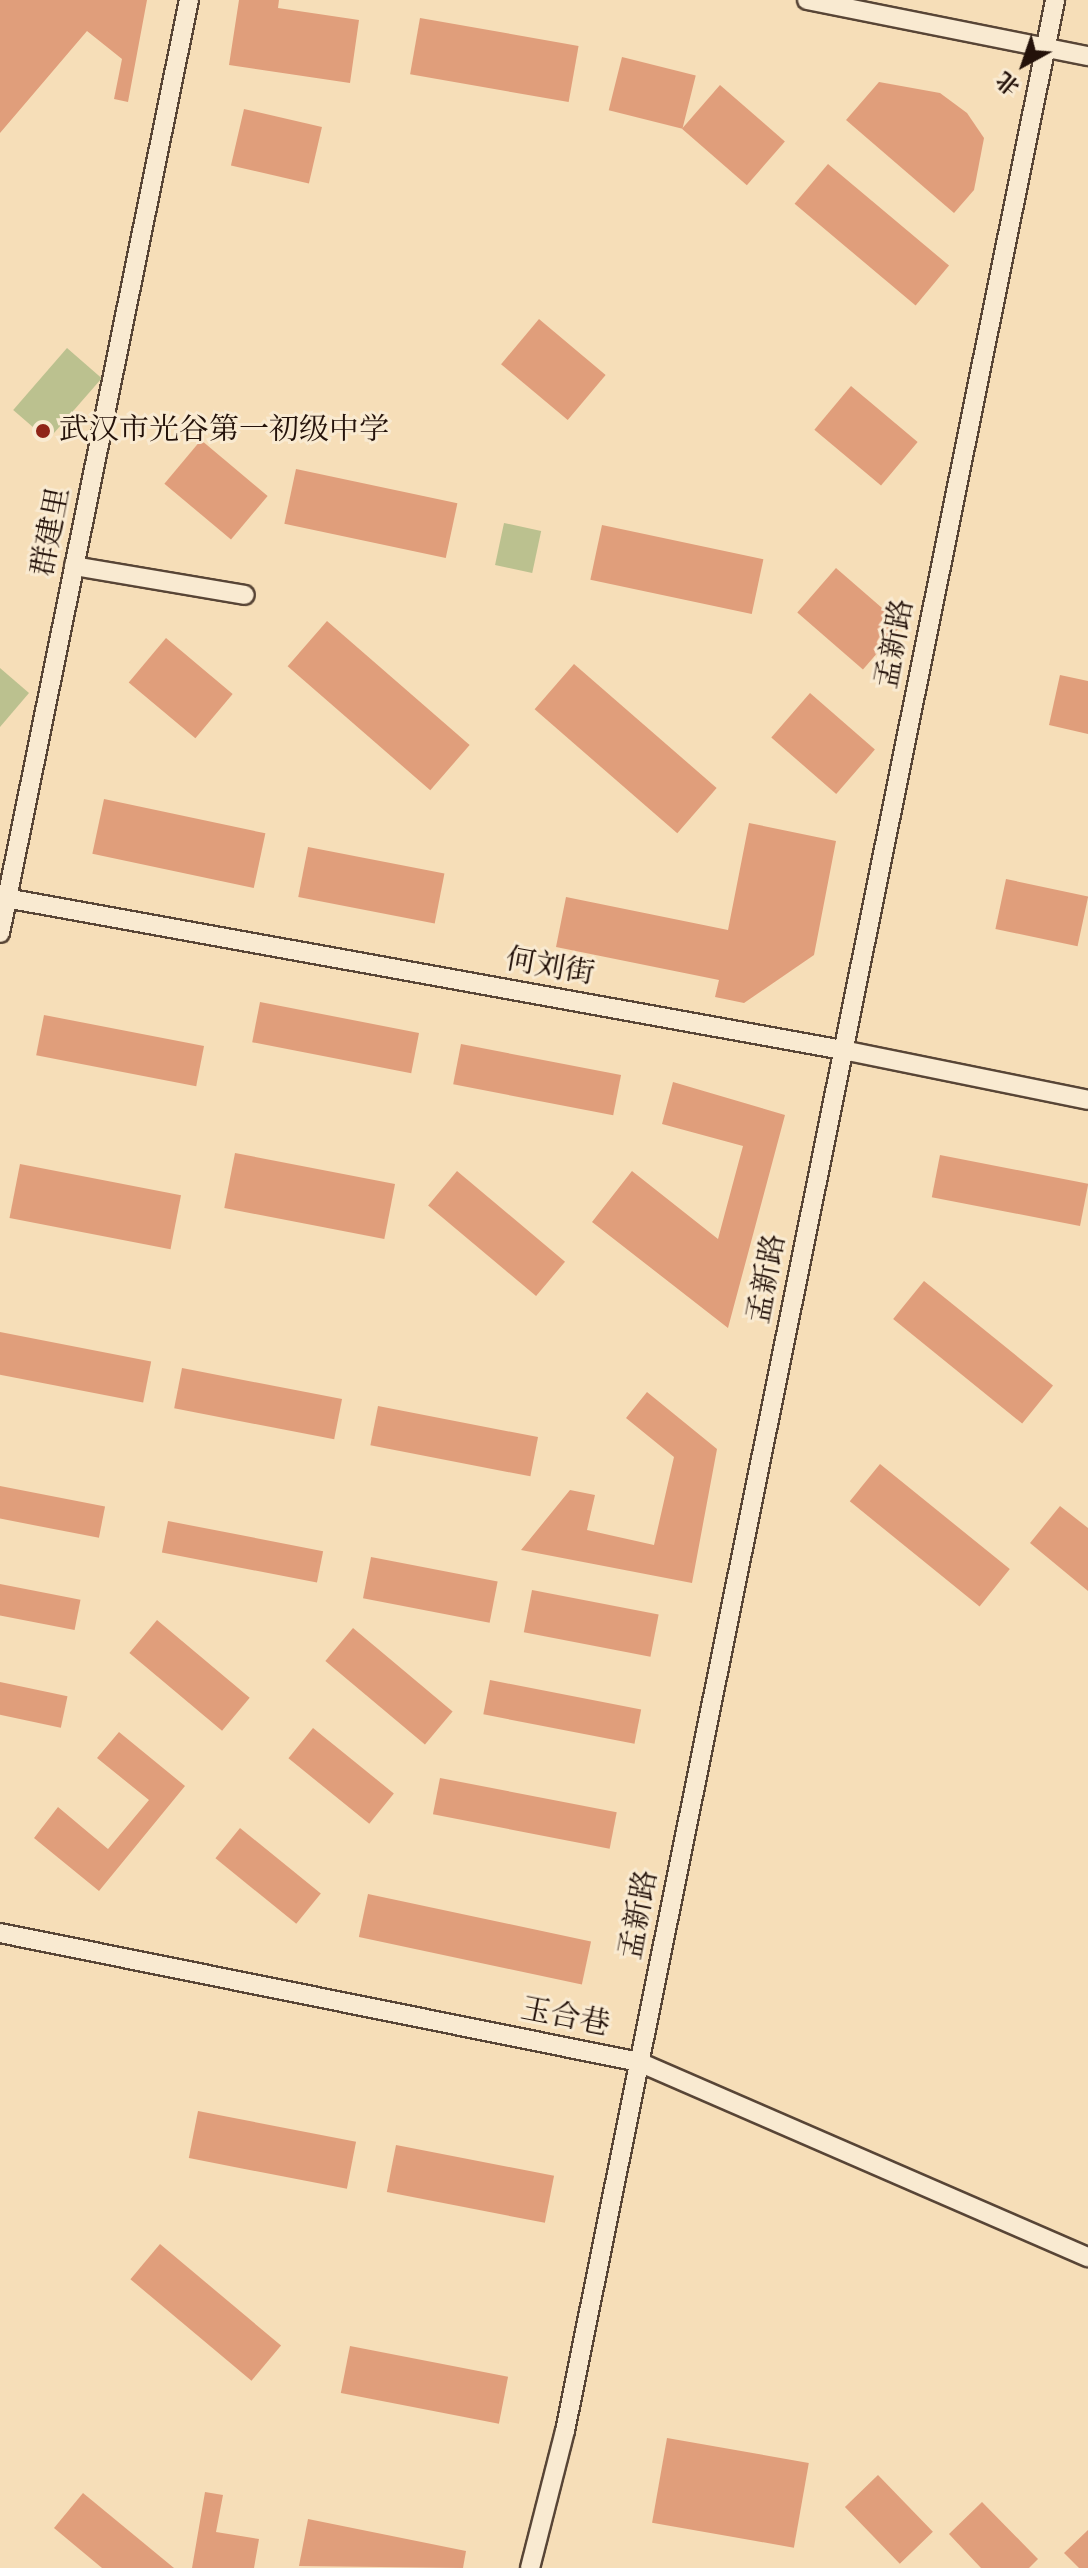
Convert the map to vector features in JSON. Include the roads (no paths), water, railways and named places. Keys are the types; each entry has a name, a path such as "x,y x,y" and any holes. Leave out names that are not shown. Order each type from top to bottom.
{"street":[{"name":"群建里","path":"0,933 4,897 189,0"},
{"path":"807,0 1088,56"},
{"name":"孟新路","path":"530,2568 565,2431 1055,0"},
{"path":"74,566 245,595"},
{"name":"何刘街","path":"4,897 843,1050 1088,1100"},
{"name":"玉合巷","path":"0,1933 639,2062 1088,2257"}],"place":[{"name":"武汉市光谷第一初级中学","path":"43,431"}]}
